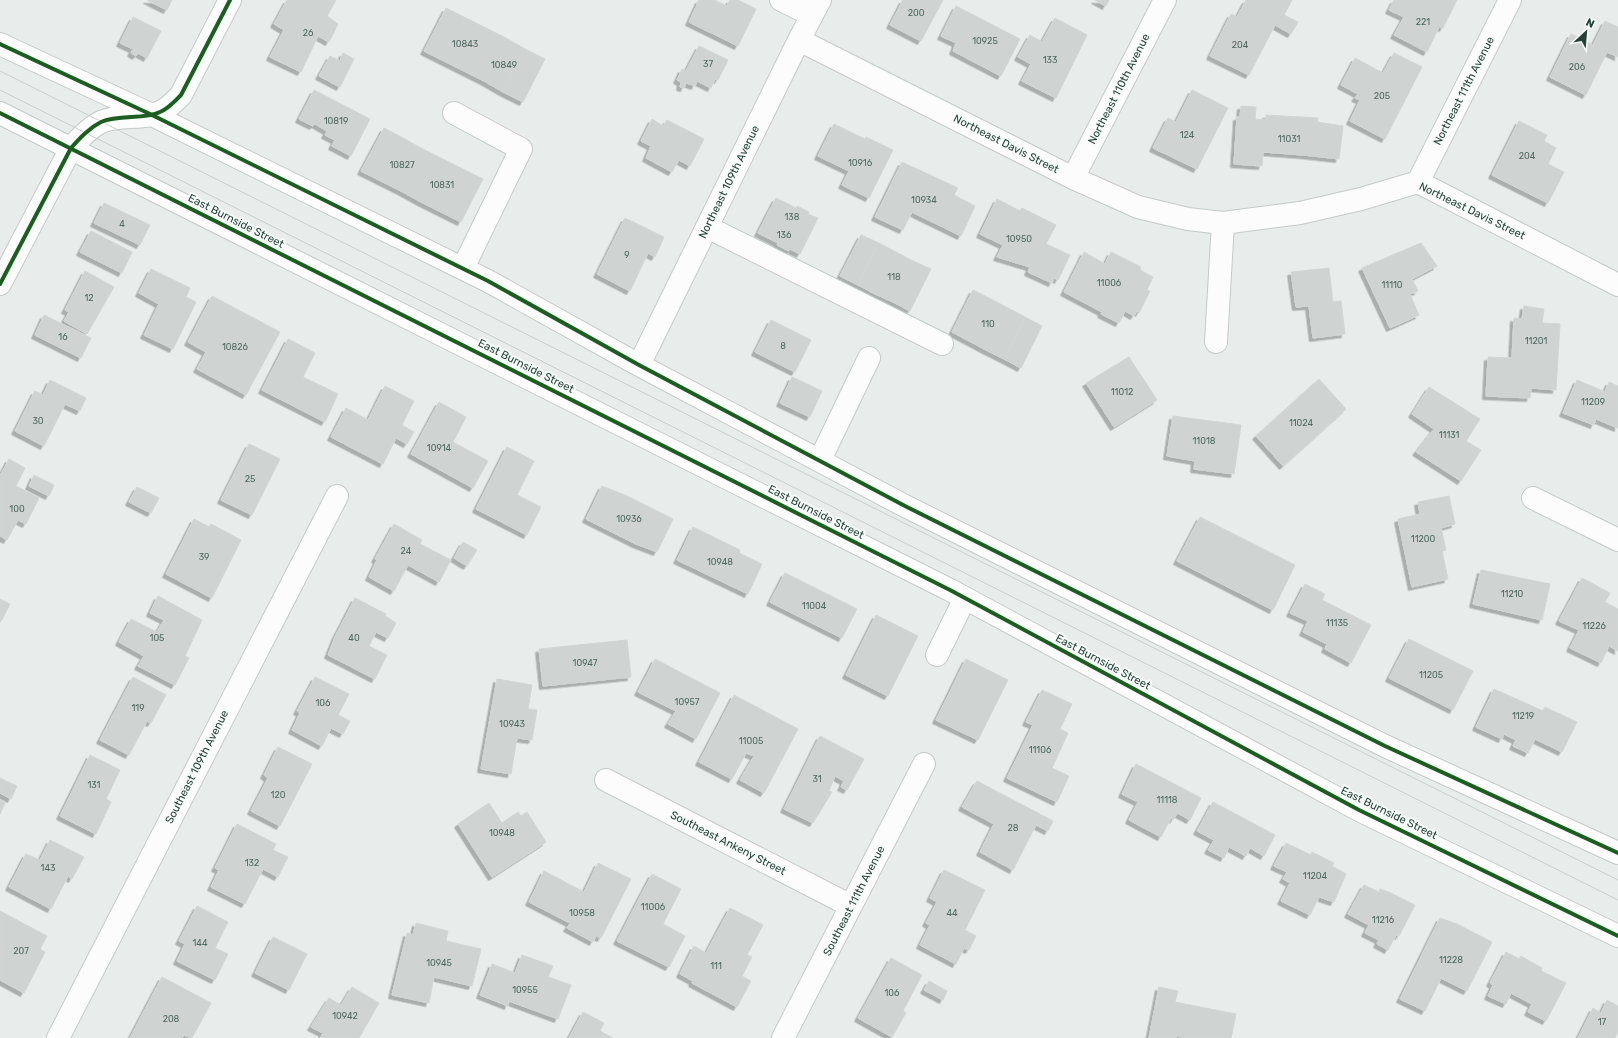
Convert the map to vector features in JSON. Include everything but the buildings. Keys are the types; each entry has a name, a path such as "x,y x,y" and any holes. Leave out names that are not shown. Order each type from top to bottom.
{"street":[{"path":"0,284 71,148 85,132 102,122 115,118 159,113 170,106 181,95 230,0"},
{"path":"781,0 816,8"},
{"name":"Northeast 110th Avenue","path":"1073,178 1165,0"},
{"name":"Northeast 111th Avenue","path":"1418,182 1510,0"},
{"name":"Northeast 109th Avenue","path":"639,365 798,40 816,8"},
{"name":"Northeast Davis Street","path":"798,40 1073,178 1138,208 1188,219 1223,223 1300,213 1361,199 1418,182 1618,285"},
{"path":"0,44 150,114 463,268 639,365 905,506 1385,746 1618,853"},
{"name":"East Burnside Street","path":"0,113 965,598 1359,810 1618,936"},
{"path":"454,113 521,148 463,268"},
{"path":"1216,342 1223,223"},
{"path":"707,227 942,344"},
{"path":"820,460 869,358"},
{"name":"Southeast 109th Avenue","path":"58,1038 336,496"},
{"path":"1533,498 1618,540"},
{"path":"937,654 965,598"},
{"name":"Southeast 111th Avenue","path":"783,1038 924,764"},
{"name":"Southeast Ankeny Street","path":"606,780 851,906"}],"tram line":[{"path":"0,71 1618,880"},
{"path":"0,90 1618,900"}],"cycle path":[{"path":"0,284 71,148 89,130 101,122 116,118 147,116 163,111 171,105 181,95 230,0"},
{"path":"0,44 150,114 488,281 639,365 905,506 1385,746 1618,853"},
{"path":"0,113 950,590 1359,810 1618,936"}]}
